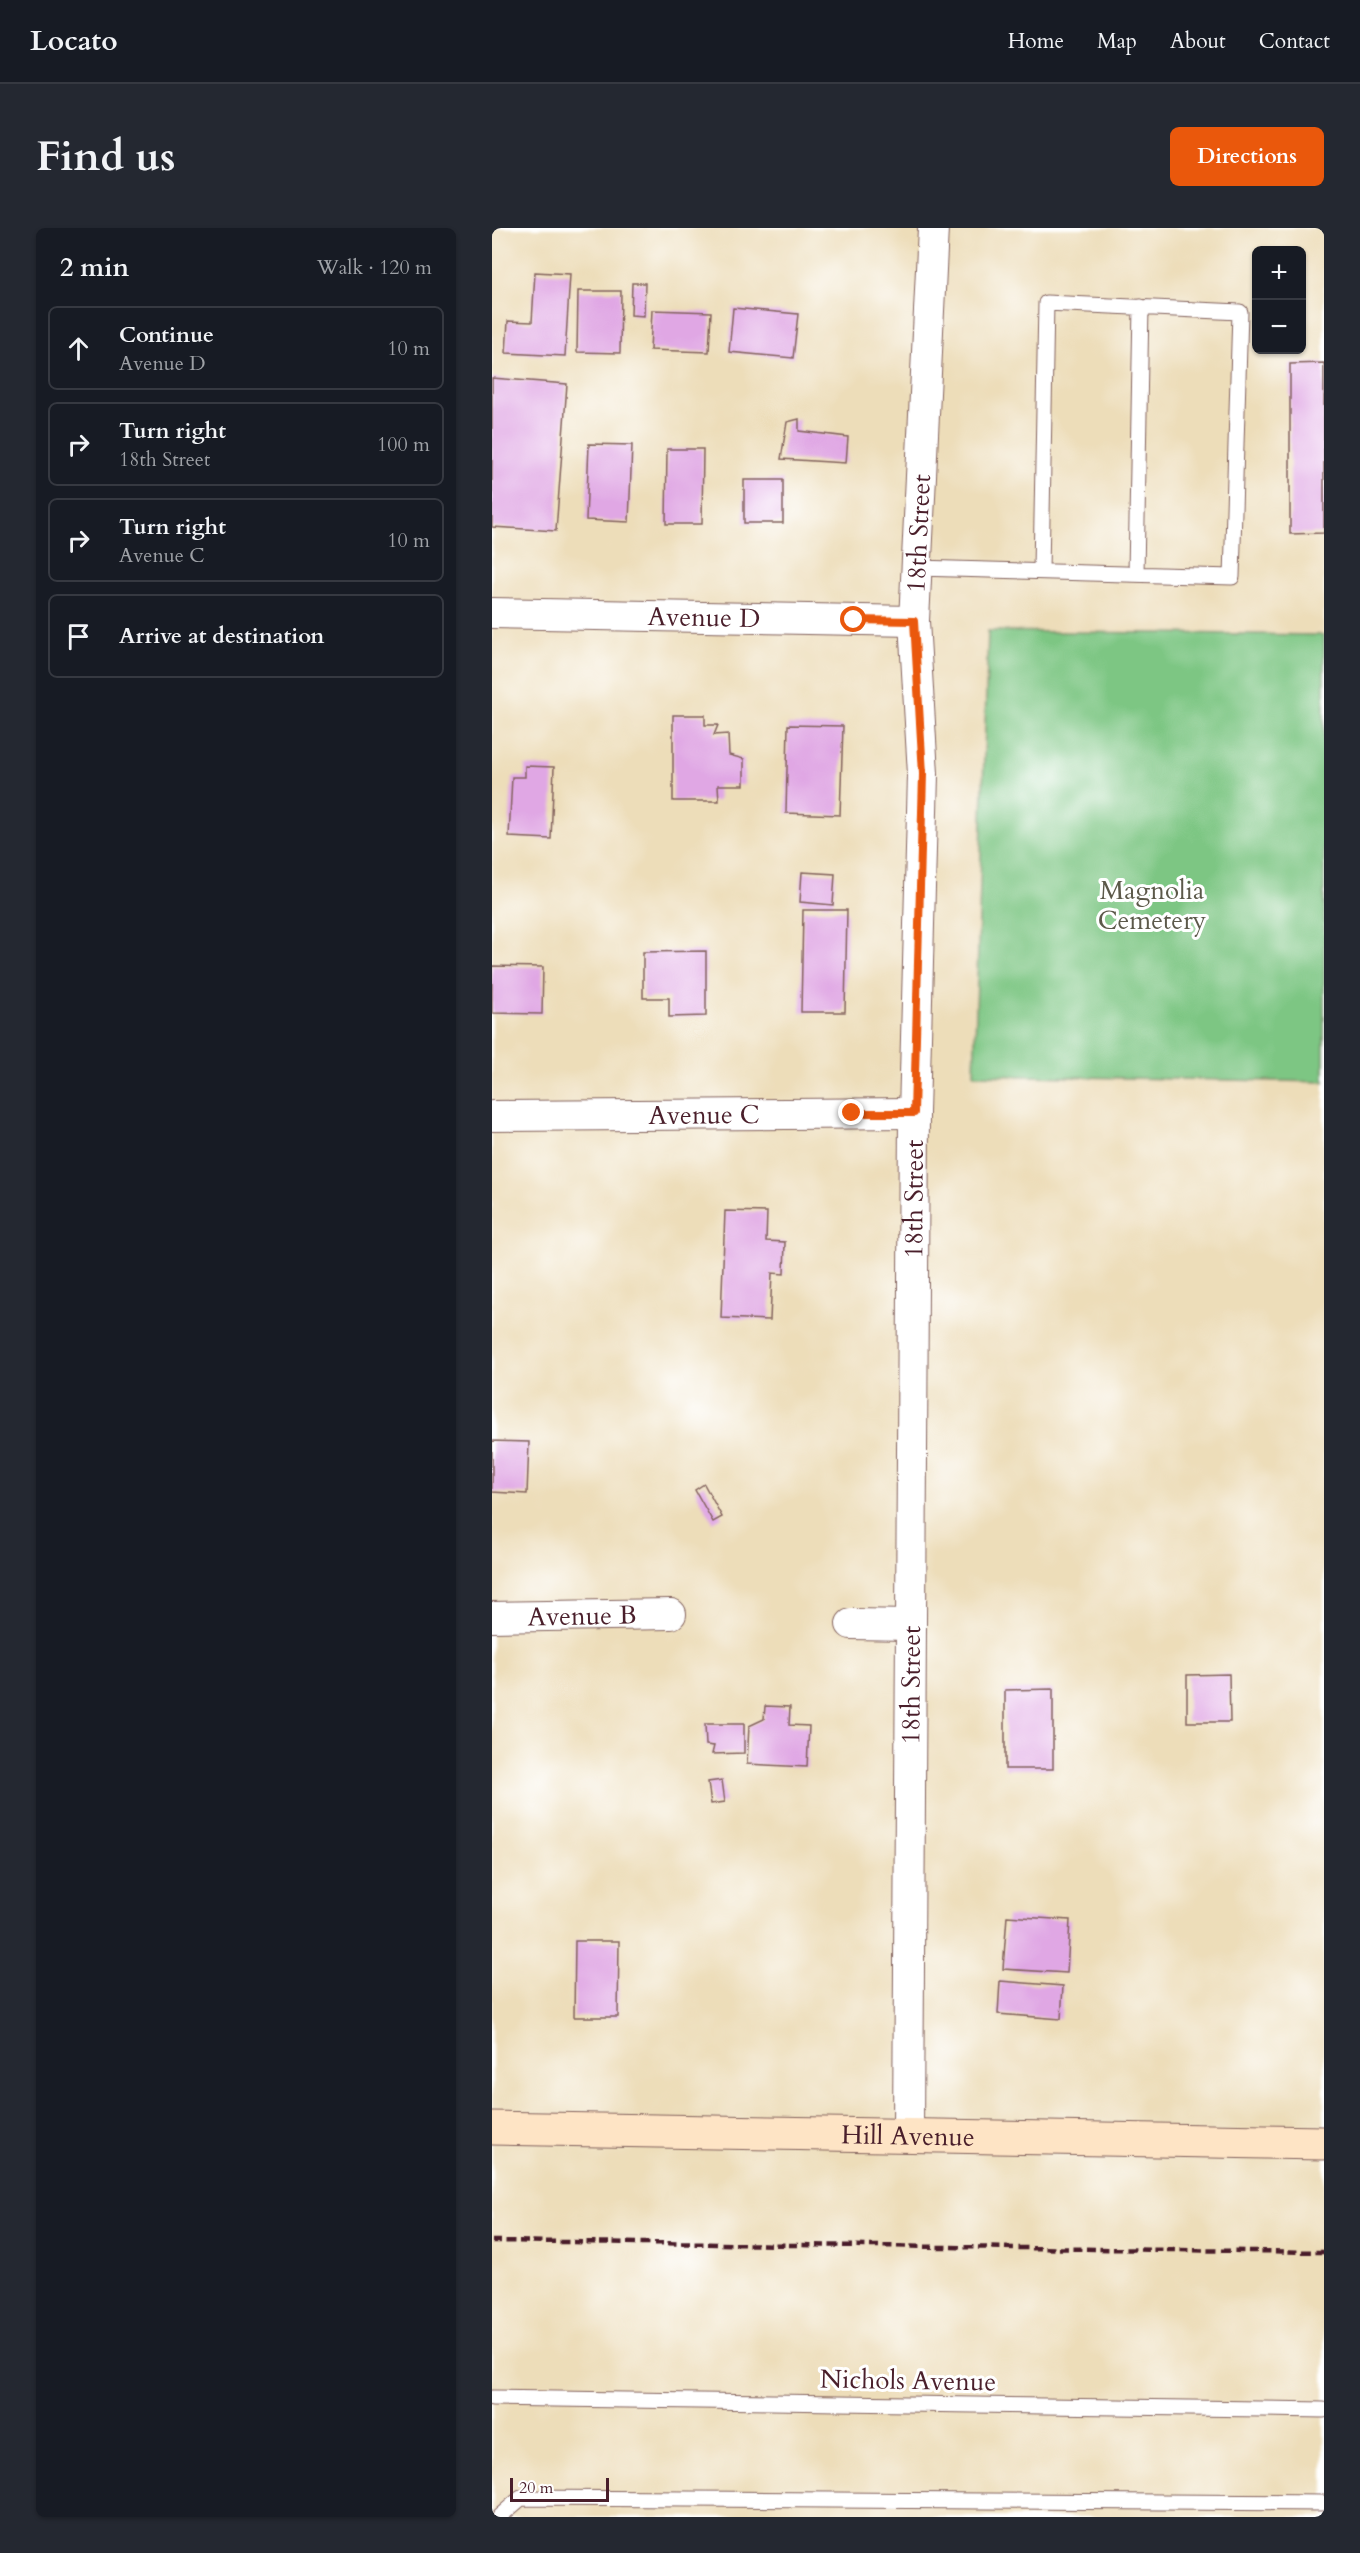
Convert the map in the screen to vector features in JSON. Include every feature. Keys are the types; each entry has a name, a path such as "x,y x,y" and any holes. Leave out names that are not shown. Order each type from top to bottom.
{"street":[{"name":"18th Street","path":"908,2135 914,1113 923,774 914,621 933,228"},
{"name":"Avenue D","path":"492,613 914,621"},
{"name":"Avenue C","path":"492,1116 914,1113"},
{"name":"Avenue B","path":"492,1617 672,1614"},
{"path":"852,1624 911,1625"},
{"name":"Hill Avenue","path":"492,2128 1324,2143"}],"lane":[{"path":"917,568 1232,577 1240,312 1046,303 1041,570"},
{"path":"1136,573 1141,307"},
{"name":"Nichols Avenue","path":"492,2398 1324,2410"},
{"path":"499,2517 521,2498 1324,2503"}],"green space":[{"name":"Magnolia Cemetery","path":"988,631 1324,635 1324,1082 974,1075"}],"building":[{"path":"535,272 570,274 565,356 506,353 508,321 532,322"},
{"path":"632,283 645,283 644,316 631,315"},
{"path":"578,291 621,291 620,353 577,352"},
{"path":"733,308 798,314 793,358 729,352"},
{"path":"652,310 711,312 709,352 650,350"},
{"path":"1324,363 1324,533 1290,534 1290,364"},
{"path":"492,378 567,384 556,531 492,527"},
{"path":"799,419 799,431 848,437 846,463 781,459 787,422"},
{"path":"589,444 632,445 629,522 586,520"},
{"path":"667,449 703,449 702,524 666,524"},
{"path":"744,480 783,480 783,523 744,523"},
{"path":"673,715 705,715 705,725 718,725 714,735 728,734 729,755 744,759 744,785 718,785 719,801 673,801"},
{"path":"788,725 843,726 840,815 786,813"},
{"path":"525,766 554,767 551,839 509,837 512,777 525,777"},
{"path":"802,872 835,874 833,905 800,902"},
{"path":"803,910 847,910 845,1012 801,1012"},
{"path":"706,951 706,1016 669,1017 669,998 643,998 643,952"},
{"path":"492,966 543,967 542,1014 492,1013"},
{"path":"725,1211 767,1212 766,1241 785,1242 784,1274 772,1273 770,1320 721,1318"},
{"path":"492,1441 529,1442 527,1494 492,1492"},
{"path":"704,1484 722,1517 713,1522 695,1490"},
{"path":"1229,1674 1230,1722 1187,1722 1187,1675"},
{"path":"1053,1689 1053,1769 1005,1769 1005,1690"},
{"path":"765,1706 790,1707 789,1725 809,1726 807,1767 747,1764 749,1726 764,1719"},
{"path":"705,1724 744,1724 744,1753 712,1754 714,1746 706,1745"},
{"path":"722,1780 725,1802 711,1804 708,1782"},
{"path":"1007,1916 1070,1920 1067,1973 1003,1969"},
{"path":"575,1941 619,1941 618,2017 574,2017"},
{"path":"1000,1981 1063,1986 1061,2019 998,2014"}],"railway":[{"path":"492,2241 1324,2252"}],"route":[{"path":"852,1113 914,1113 923,774 914,621 854,620"}]}
